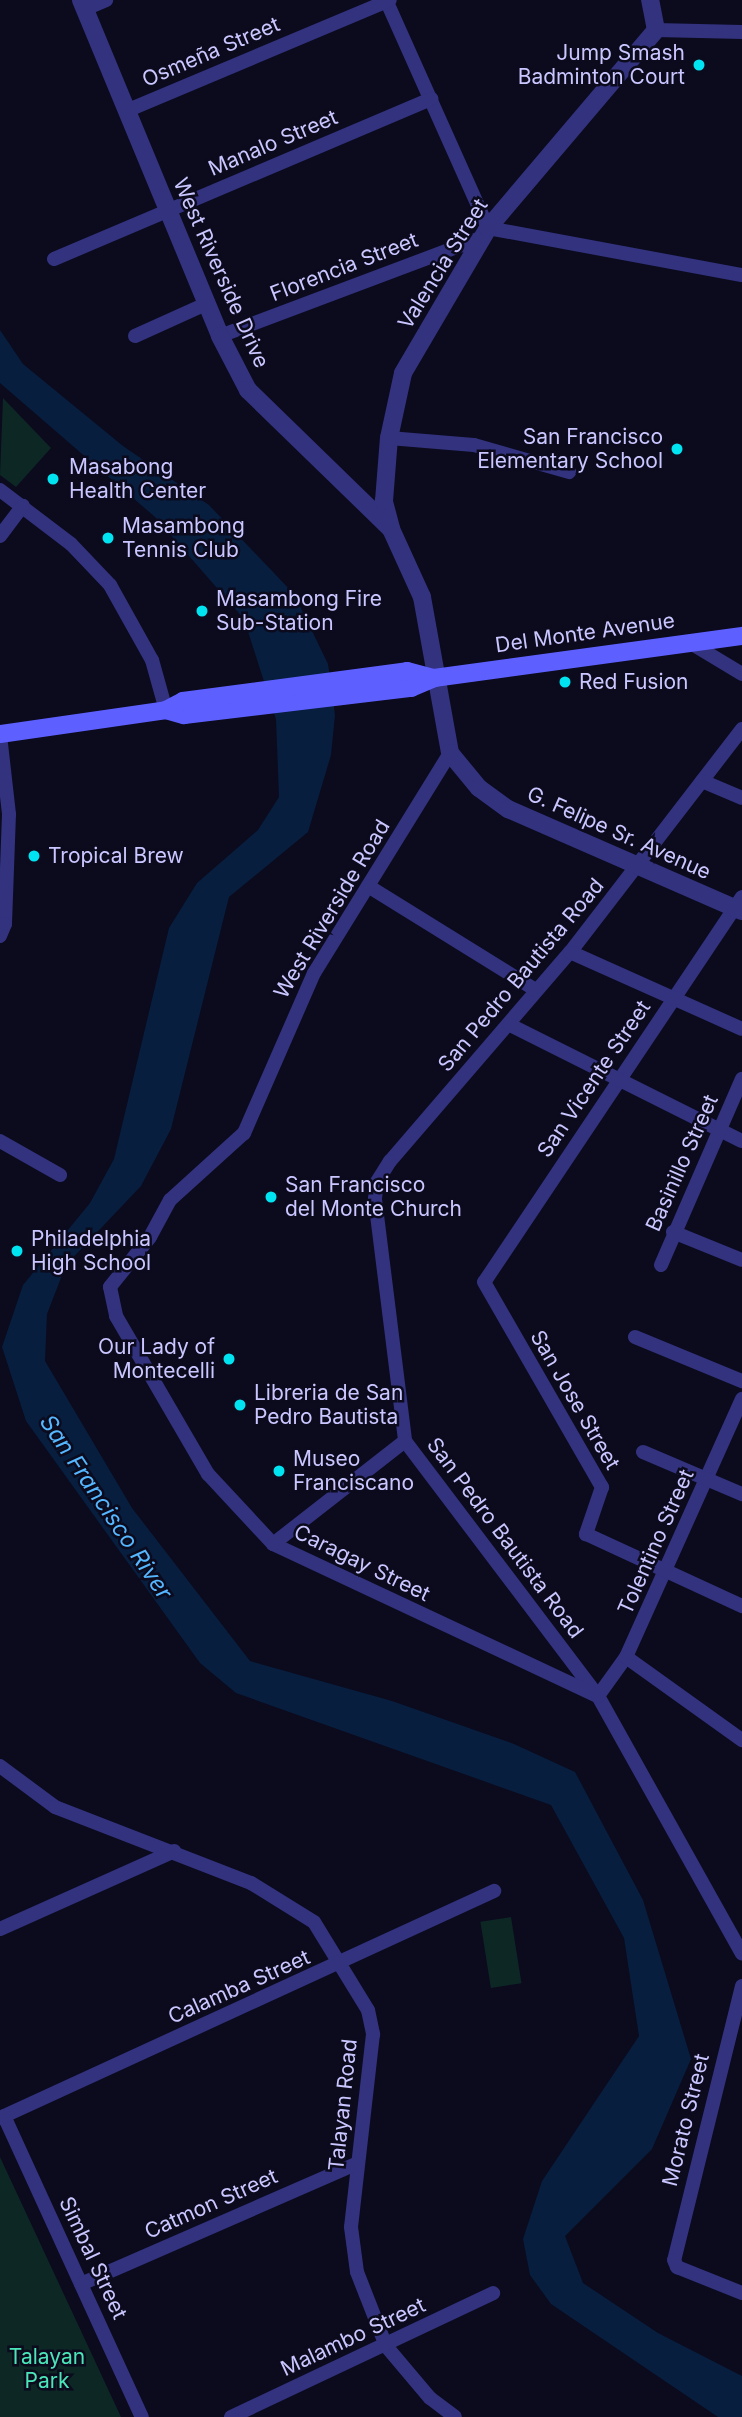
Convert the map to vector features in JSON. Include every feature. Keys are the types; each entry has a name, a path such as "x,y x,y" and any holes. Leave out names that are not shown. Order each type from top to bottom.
{"main road":[{"name":"Del Monte Avenue","path":"0,734 166,710 184,715 249,701 369,685 411,688 434,678 742,636"}],"street":[{"path":"83,5 106,0"},
{"path":"650,0 656,30 742,32"},
{"path":"387,1 431,99 485,233 742,275"},
{"name":"Osmeña Street","path":"126,110 387,1"},
{"name":"West Riverside Drive","path":"83,5 206,304 248,390 391,529 422,597 434,678"},
{"name":"Valencia Street","path":"391,529 384,501 389,438 403,373 485,233 656,30"},
{"name":"Manalo Street","path":"54,259 431,99"},
{"name":"Florencia Street","path":"220,336 485,233"},
{"path":"135,336 206,304"},
{"path":"389,438 474,444 569,472"},
{"path":"0,490 71,544 110,585 152,660 166,710"},
{"path":"0,536 23,506"},
{"path":"689,642 742,674"},
{"name":"G. Felipe Sr. Avenue","path":"434,678 450,753 479,788 508,809 638,866 739,905"},
{"name":"San Pedro Bautista Road","path":"742,729 570,952 536,990 510,1025 390,1161 377,1182 379,1248 405,1441 598,1696 742,1954"},
{"path":"0,734 9,814 2,928"},
{"name":"West Riverside Road","path":"110,1287 150,1237 170,1200 244,1133 314,973 450,753"},
{"path":"702,780 742,798"},
{"path":"0,832 7,847"},
{"path":"368,886 536,990"},
{"name":"San Vicente Street","path":"484,1286 673,999 739,905"},
{"path":"570,952 742,1028"},
{"path":"510,1025 742,1141"},
{"name":"Basinillo Street","path":"661,1265 673,1232 742,1079"},
{"path":"0,1141 60,1175"},
{"path":"673,1232 742,1260"},
{"name":"San Jose Street","path":"484,1286 602,1488 586,1534 666,1574"},
{"name":"Caragay Street","path":"110,1287 124,1334 208,1474 273,1544 598,1696"},
{"path":"635,1337 742,1381"},
{"name":"Tolentino Street","path":"598,1696 625,1657 666,1574 742,1399"},
{"path":"273,1544 405,1441"},
{"path":"643,1452 742,1494"},
{"path":"666,1574 742,1606"},
{"path":"625,1657 742,1740"},
{"name":"Talayan Road","path":"0,1766 55,1807 174,1851 300,1910 342,1964 370,2016 373,2034 370,2093 351,2227 357,2272 386,2346 430,2398 456,2417"},
{"path":"0,1929 174,1851"},
{"name":"Calamba Street","path":"2,2117 342,1964 494,1891"},
{"name":"Morato Street","path":"742,1986 675,2248 674,2265 742,2293"},
{"name":"Simbal Street","path":"2,2117 142,2417"},
{"name":"Catmon Street","path":"82,2284 358,2163"},
{"name":"Malambo Street","path":"231,2417 386,2346 493,2293"}],"green space":[{"path":"3,398 51,448 16,487 0,475"},
{"path":"511,1917 521,1983 491,1988 480,1922"},
{"name":"Talayan Park","path":"0,2157 121,2417 0,2417"}],"water":[{"name":"San Francisco River","path":"0,330 23,364 123,446 209,505 294,594 328,664 335,715 331,755 308,832 229,897 171,1129 141,1186 66,1265 47,1314 45,1361 132,1508 250,1661 392,1701 514,1744 575,1772 643,1900 691,2059 652,2149 565,2236 583,2283 658,2333 742,2376 742,2417 718,2417 551,2304 530,2275 523,2239 542,2181 639,2036 624,1938 551,1805 236,1693 200,1663 26,1421 2,1347 23,1285 90,1203 114,1159 169,928 197,883 258,830 279,797 276,719 244,619 155,517 0,383"}],"place":[{"name":"Jump Smash Badminton Court","path":"699,65"},
{"name":"San Francisco Elementary School","path":"677,449"},
{"name":"Masabong Health Center","path":"53,479"},
{"name":"Masambong Tennis Club","path":"108,538"},
{"name":"Masambong Fire Sub-Station","path":"202,611"},
{"name":"Red Fusion","path":"565,682"},
{"name":"Tropical Brew","path":"34,856"},
{"name":"San Francisco del Monte Church","path":"271,1197"},
{"name":"Philadelphia High School","path":"17,1251"},
{"name":"Our Lady of Montecelli","path":"229,1359"},
{"name":"Libreria de San Pedro Bautista","path":"240,1405"},
{"name":"Museo Franciscano","path":"279,1471"}]}
